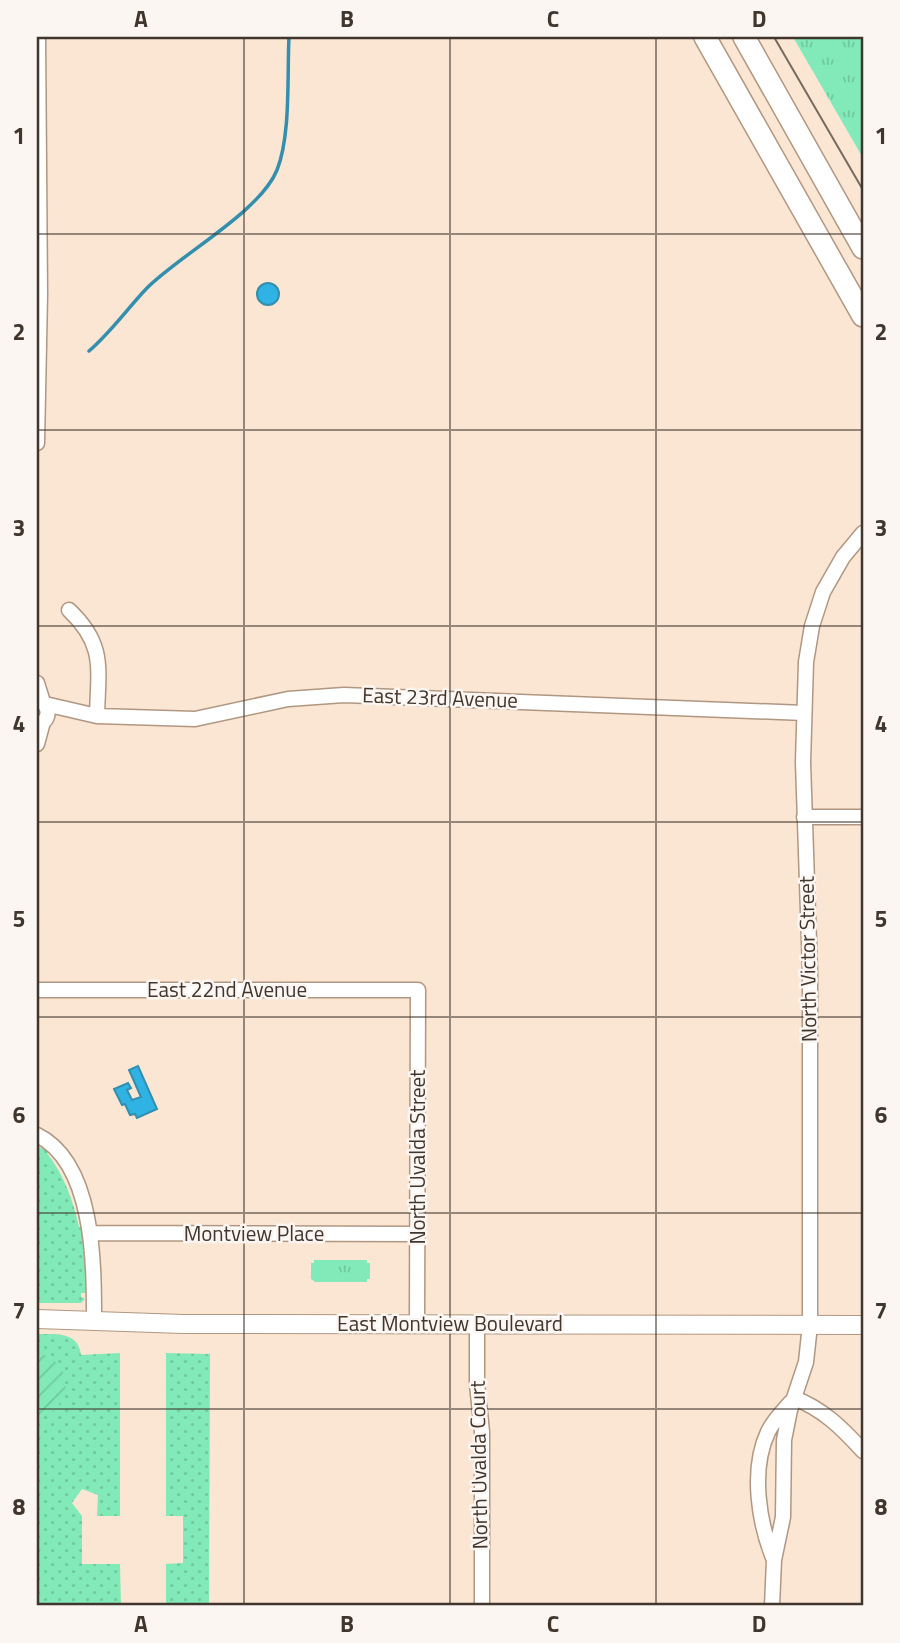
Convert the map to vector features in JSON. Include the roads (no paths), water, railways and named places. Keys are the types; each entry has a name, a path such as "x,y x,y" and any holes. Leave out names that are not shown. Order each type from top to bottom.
{"main road":[{"path":"705,37 863,316"},
{"path":"744,37 863,248"}],"street":[{"path":"37,443 40,293 38,37"},
{"name":"North Victor Street","path":"772,1606 774,1560 783,1517 784,1440 806,1362 810,1325 810,972 804,817 807,651 818,607 836,567 863,533"},
{"path":"69,610 89,631 97,649 97,716"},
{"path":"37,683 48,714 41,723 37,744"},
{"name":"East 23rd Avenue","path":"42,702 97,716 195,719 288,699 344,695 804,713"},
{"name":"East 23rd Avenue","path":"41,723 78,713"},
{"path":"804,817 863,817"},
{"name":"East 22nd Avenue","path":"37,990 418,990"},
{"name":"North Uvalda Street","path":"417,1324 418,990"},
{"path":"37,1135 54,1148 71,1171 88,1216 94,1264 94,1321"},
{"name":"Montview Place","path":"91,1233 418,1234"},
{"name":"East Montview Boulevard","path":"37,1319 183,1324 863,1325"},
{"name":"North Uvalda Court","path":"477,1324 477,1384 482,1432 482,1606"},
{"path":"794,1398 815,1406 830,1416 863,1451"},
{"name":"North Victor Street","path":"774,1560 764,1532 762,1517 759,1481 761,1454 769,1430 794,1398"}],"water":[{"path":"268,283 276,286 279,294 276,302 268,305 260,302 257,294 260,286"},
{"path":"138,1066 157,1109 137,1118 135,1114 130,1115 125,1104 122,1105 114,1089 128,1083 131,1088 127,1090 132,1100 141,1097 129,1070"}],"waterway":[{"path":"89,351 147,288 237,217 268,186 277,170 284,140 288,105 289,37"}],"tram line":[{"path":"774,37 863,190"}]}
